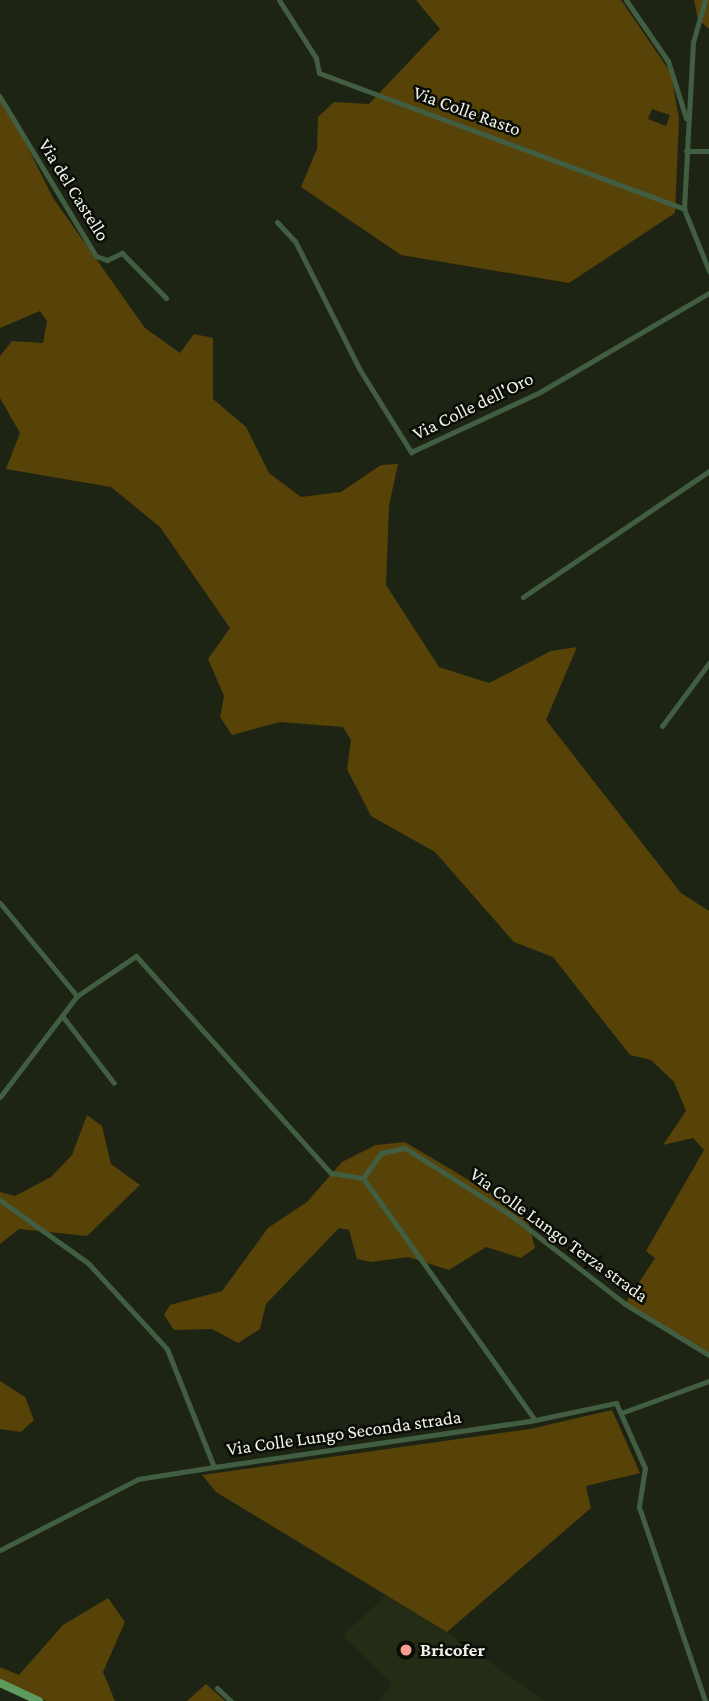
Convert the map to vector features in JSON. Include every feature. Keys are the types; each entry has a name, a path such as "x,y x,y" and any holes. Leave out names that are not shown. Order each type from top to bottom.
{"main road":[{"path":"0,1683 39,1701"}],"street":[{"name":"Via Colle Rasto","path":"279,0 316,58 319,73 684,209"},
{"path":"626,0 676,77 687,135"},
{"path":"705,0 695,32 684,209 709,271"},
{"name":"Via del Castello","path":"0,97 96,256 107,260 122,253 166,298"},
{"path":"686,151 709,151"},
{"name":"Via Colle dell'Oro","path":"277,222 300,249 400,443 414,453 540,392 709,293"},
{"path":"523,597 709,471"},
{"path":"662,726 709,663"},
{"path":"0,903 77,996"},
{"path":"0,1097 77,996 136,956 331,1173 363,1178 535,1420 616,1403 645,1468 642,1518 705,1701"},
{"path":"63,1017 114,1083"},
{"name":"Via Colle Lungo Terza strada","path":"363,1178 381,1153 405,1148 709,1355"},
{"name":"Via Colle Lungo Seconda strada","path":"0,1200 88,1264 167,1349 214,1467 535,1420"},
{"path":"621,1413 709,1381"},
{"path":"0,1550 138,1479 214,1467"},
{"path":"217,1688 231,1701"}],"shaded area":[{"path":"416,0 621,0 671,73 679,119 675,213 569,283 401,255 301,187 317,149 318,117 334,102 369,104 440,29","holes":["652,109 670,115 666,126 648,119"]},
{"path":"694,0 709,0 709,29 698,19"},
{"path":"0,92 53,198 145,328 180,353 194,334 213,338 213,399 246,427 269,473 301,497 341,492 381,465 398,464 389,506 386,585 439,667 489,683 551,651 577,647 546,720 681,893 709,911 709,1355 625,1304 655,1258 646,1251 704,1150 693,1138 663,1145 686,1111 674,1082 651,1060 630,1055 553,957 514,942 435,852 371,816 347,769 351,740 343,727 280,722 232,735 220,717 224,696 208,659 230,628 160,527 111,487 6,469 20,433 0,398 0,356 12,341 43,343 47,321 40,311 0,328"},
{"path":"87,1115 102,1126 111,1164 140,1185 87,1236 19,1229 0,1244 0,1192 15,1196 51,1177 72,1155"},
{"path":"405,1142 512,1206 528,1221 535,1248 521,1258 486,1247 449,1270 408,1257 371,1262 357,1259 349,1230 339,1228 266,1304 260,1329 238,1343 212,1329 174,1330 164,1315 170,1305 222,1291 268,1228 307,1202 342,1162 376,1145"},
{"path":"0,1381 25,1397 34,1420 21,1432 0,1429"},
{"path":"612,1410 640,1473 586,1486 591,1508 447,1632 216,1492 202,1475 530,1429"},
{"path":"388,1594 545,1701 379,1701 392,1684 343,1635"},
{"path":"108,1598 125,1622 103,1672 115,1701 46,1701 0,1679 0,1667 19,1675 63,1625"},
{"path":"206,1684 225,1701 187,1701"}],"place":[{"name":"Bricofer","path":"406,1650"}]}
